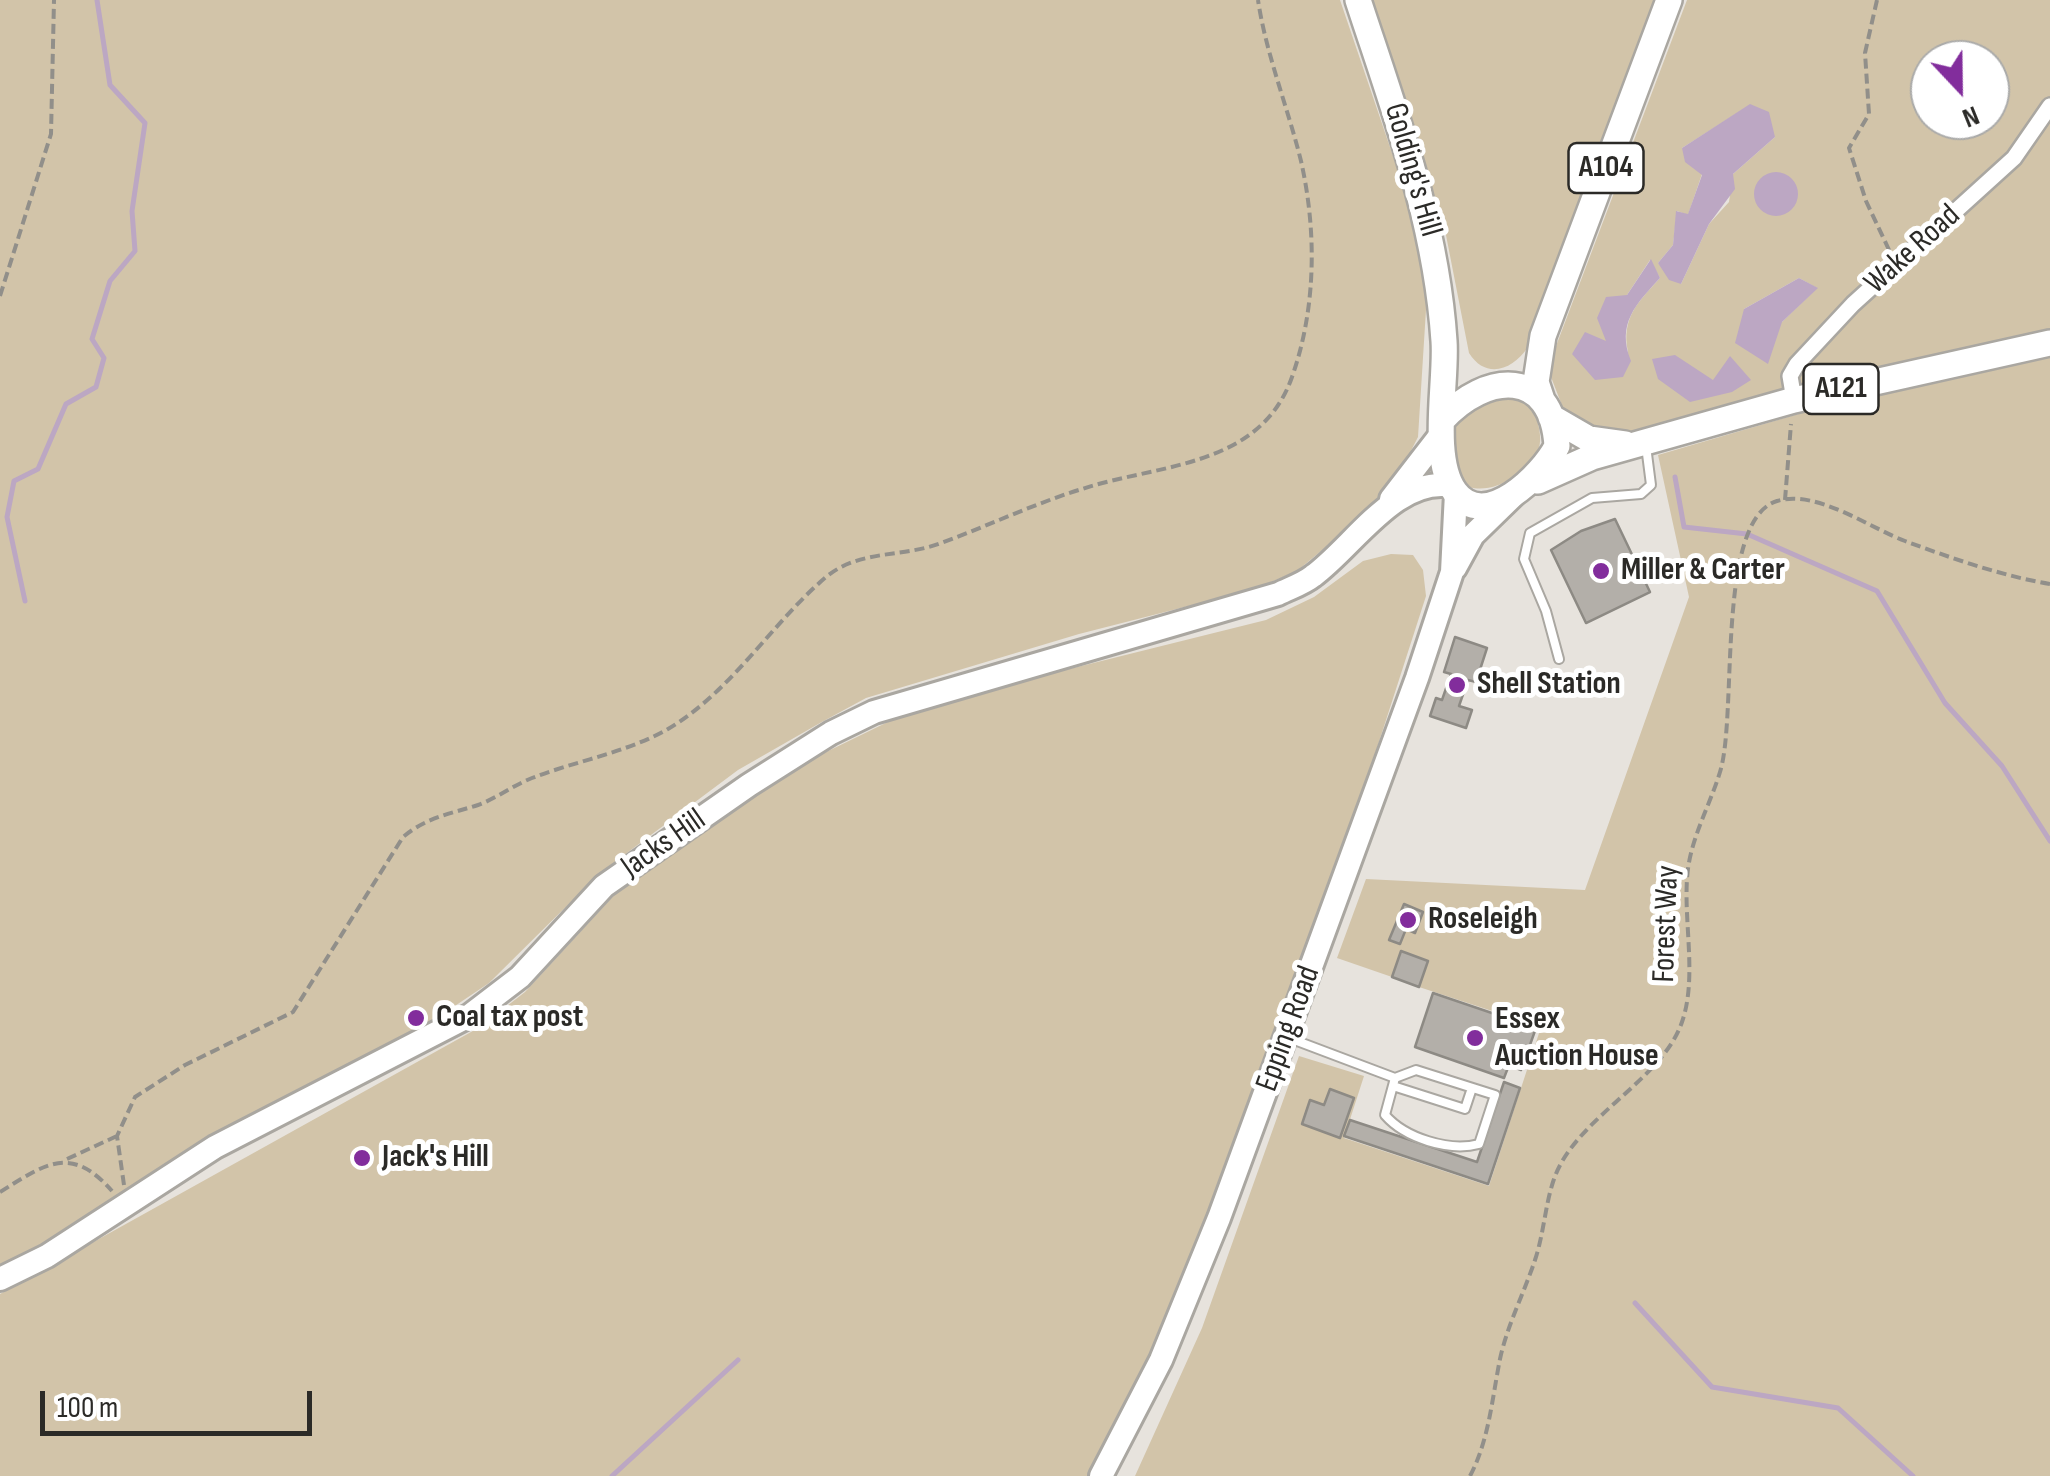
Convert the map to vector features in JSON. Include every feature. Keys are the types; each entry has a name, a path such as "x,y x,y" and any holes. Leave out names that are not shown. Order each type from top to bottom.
{"main road":[{"name":"Golding's Hill","path":"1358,0 1405,135 1436,253 1444,345 1442,427"},
{"name":"A104","path":"1547,408 1536,382 1544,336 1669,0"},
{"name":"A104","path":"1499,384 1521,374 1544,336"},
{"name":"A121","path":"1522,490 1640,443 1794,400 2050,343"},
{"path":"1380,514 1417,488 1454,489 1485,506 1522,490 1557,446 1547,408 1526,388 1474,380 1444,345"},
{"path":"1380,514 1468,394 1499,384"},
{"name":"A121","path":"1547,408 1589,439 1640,443"},
{"path":"1442,427 1454,489"},
{"name":"Epping Road","path":"1452,572 1454,489"},
{"name":"Epping Road","path":"1101,1476 1161,1360 1219,1218 1452,572 1474,535 1522,490"},
{"name":"Jacks Hill","path":"0,1279 47,1256 215,1147 470,1016 520,977 604,886 831,733 874,712 1278,594 1311,578 1380,514"}],"street":[{"name":"Wake Road","path":"1794,400 1790,376 1797,364 2014,158 2050,106"}],"lane":[{"path":"1559,659 1542,599 1527,571 1525,545 1540,523 1592,498 1641,494 1651,485 1640,443"},
{"path":"1285,1037 1465,1108 1472,1088"},
{"path":"1416,1070 1495,1095 1480,1144 1461,1148 1398,1130 1385,1115 1394,1082 1416,1070"}],"path":[{"path":"0,296 50,134 54,0"},
{"path":"64,1161 95,1172 115,1194 123,1196 117,1136 135,1097 185,1065 293,1012 404,837 422,820 482,804 529,779 665,731 736,673 827,577 854,560 938,545 988,522 1086,487 1178,468 1235,444 1277,408 1296,363 1312,284 1302,165 1258,0"},
{"path":"1878,0 1865,54 1869,114 1849,148 1866,201 1896,266"},
{"path":"1794,400 1784,500 1813,502 1906,541 2050,584"},
{"name":"Forest Way","path":"1470,1476 1489,1424 1501,1355 1536,1256 1554,1176 1625,1090 1660,1056 1680,1028 1688,1005 1686,876 1726,744 1743,542 1758,512 1784,500"},
{"path":"0,1192 34,1170 64,1161 117,1136"}],"shaded area":[{"path":"0,0 1340,0 1429,262 1418,437 1393,486 1297,571 1255,589 1079,634 866,698 738,770 600,873 489,983 428,1024 183,1153 48,1243 0,1267"},
{"path":"1367,0 1659,0 1528,347 1515,361 1499,369 1483,367 1469,353 1445,230"},
{"path":"1687,0 2050,0 2050,338 1621,438 1568,421 1551,377 1553,354","holes":["1750,105 1775,137 1733,174 1729,202 1709,224 1681,284 1658,263 1673,245 1677,211 1688,215 1702,174 1682,148","1650,260 1660,278 1629,320 1628,352 1572,354 1606,342 1627,295","1799,278 1817,288 1782,322 1744,309"]},
{"path":"1750,104 1769,112 1775,137 1733,174 1735,189 1709,224 1681,284 1669,280 1658,263 1673,245 1676,211 1688,214 1702,175 1685,162 1682,148"},
{"path":"1776,172 1792,178 1798,194 1792,210 1776,216 1760,210 1754,194 1760,178"},
{"path":"1651,259 1660,278 1636,306 1627,325 1631,361 1623,377 1595,380 1572,354 1585,332 1606,341 1597,318 1606,297 1627,295"},
{"path":"1799,278 1818,288 1782,322 1768,364 1735,343 1744,309"},
{"path":"1675,355 1713,380 1730,356 1751,380 1732,392 1690,402 1658,379 1652,359"},
{"path":"2050,356 2050,1476 1135,1476 1202,1328 1299,1056 1364,1076 1344,1138 1489,1186 1541,1027 1419,987 1428,961 1402,951 1392,977 1337,958 1366,879 1585,890 1689,597 1658,455 1860,396"},
{"path":"1478,396 1528,397 1540,438 1538,451 1525,469 1504,483 1481,489 1460,482 1448,433"},
{"path":"1391,554 1413,555 1423,570 1426,596 1328,900 1170,1320 1091,1476 0,1476 0,1294 480,1027 525,992 618,891 718,819 820,755 896,718 989,689 1266,620 1314,597 1363,561"}],"building":[{"name":"Miller & Carter","path":"1615,519 1650,592 1586,623 1551,550 1581,531"},
{"name":"Shell Station","path":"1455,637 1487,648 1476,682 1468,680 1459,706 1472,710 1466,728 1430,716 1436,698 1442,700 1451,674 1444,672"},
{"name":"Roseleigh","path":"1404,904 1423,912 1415,933 1406,929 1400,944 1389,940"},
{"path":"1401,951 1428,961 1419,987 1392,977"},
{"name":"Essex Auction House","path":"1433,993 1536,1028 1521,1070 1509,1065 1504,1078 1415,1047"},
{"path":"1504,1082 1520,1088 1488,1184 1344,1136 1350,1120 1477,1162"},
{"path":"1330,1089 1354,1098 1340,1138 1302,1124 1310,1100 1324,1105"}],"waterway":[{"path":"25,601 7,517 14,481 38,469 66,404 96,387 104,358 92,339 110,281 135,251 132,211 145,123 110,85 97,0"},
{"path":"1675,477 1684,527 1747,534 1877,591 1945,703 2002,766 2050,841"},
{"path":"1635,1303 1712,1387 1838,1408 1913,1476"},
{"path":"612,1476 738,1360"}],"place":[{"name":"Miller & Carter","path":"1601,571"},
{"name":"Shell Station","path":"1457,685"},
{"name":"Roseleigh","path":"1408,920"},
{"name":"Coal tax post","path":"416,1018"},
{"name":"Essex Auction House","path":"1475,1038"},
{"name":"Jack's Hill","path":"362,1158"}]}
